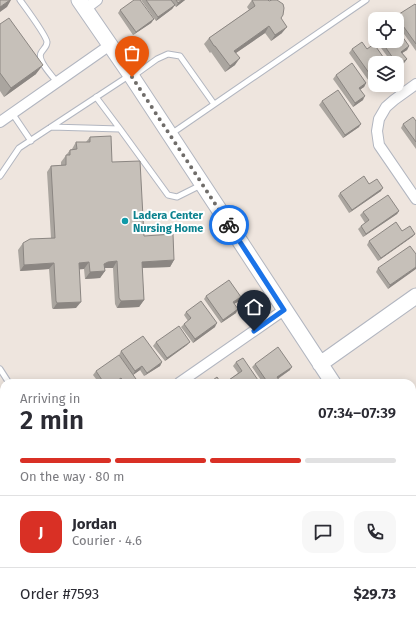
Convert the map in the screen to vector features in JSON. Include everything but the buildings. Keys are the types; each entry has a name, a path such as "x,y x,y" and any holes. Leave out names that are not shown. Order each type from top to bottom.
{"main road":[{"path":"82,4 131,75 330,379"},
{"path":"320,364 416,296"}],"street":[{"path":"82,4 97,0"},
{"path":"0,122 110,45"},
{"path":"416,84 386,107 379,119 377,130 379,145 416,199"},
{"path":"184,379 284,310"}],"lane":[{"path":"20,0 47,41 40,56 43,64 56,82"},
{"path":"170,135 366,0"},
{"path":"0,176 19,148 156,59 168,54 180,56 214,104"},
{"path":"96,97 168,195 176,197 202,184"},
{"path":"12,113 31,141"},
{"path":"51,127 120,129"},
{"path":"0,369 6,379"}],"way so far":[{"path":"132,77 229,225"}],"place":[{"name":"Ladera Center Nursing Home","path":"125,221"}],"route":[{"path":"229,225 284,310 254,331"}]}
